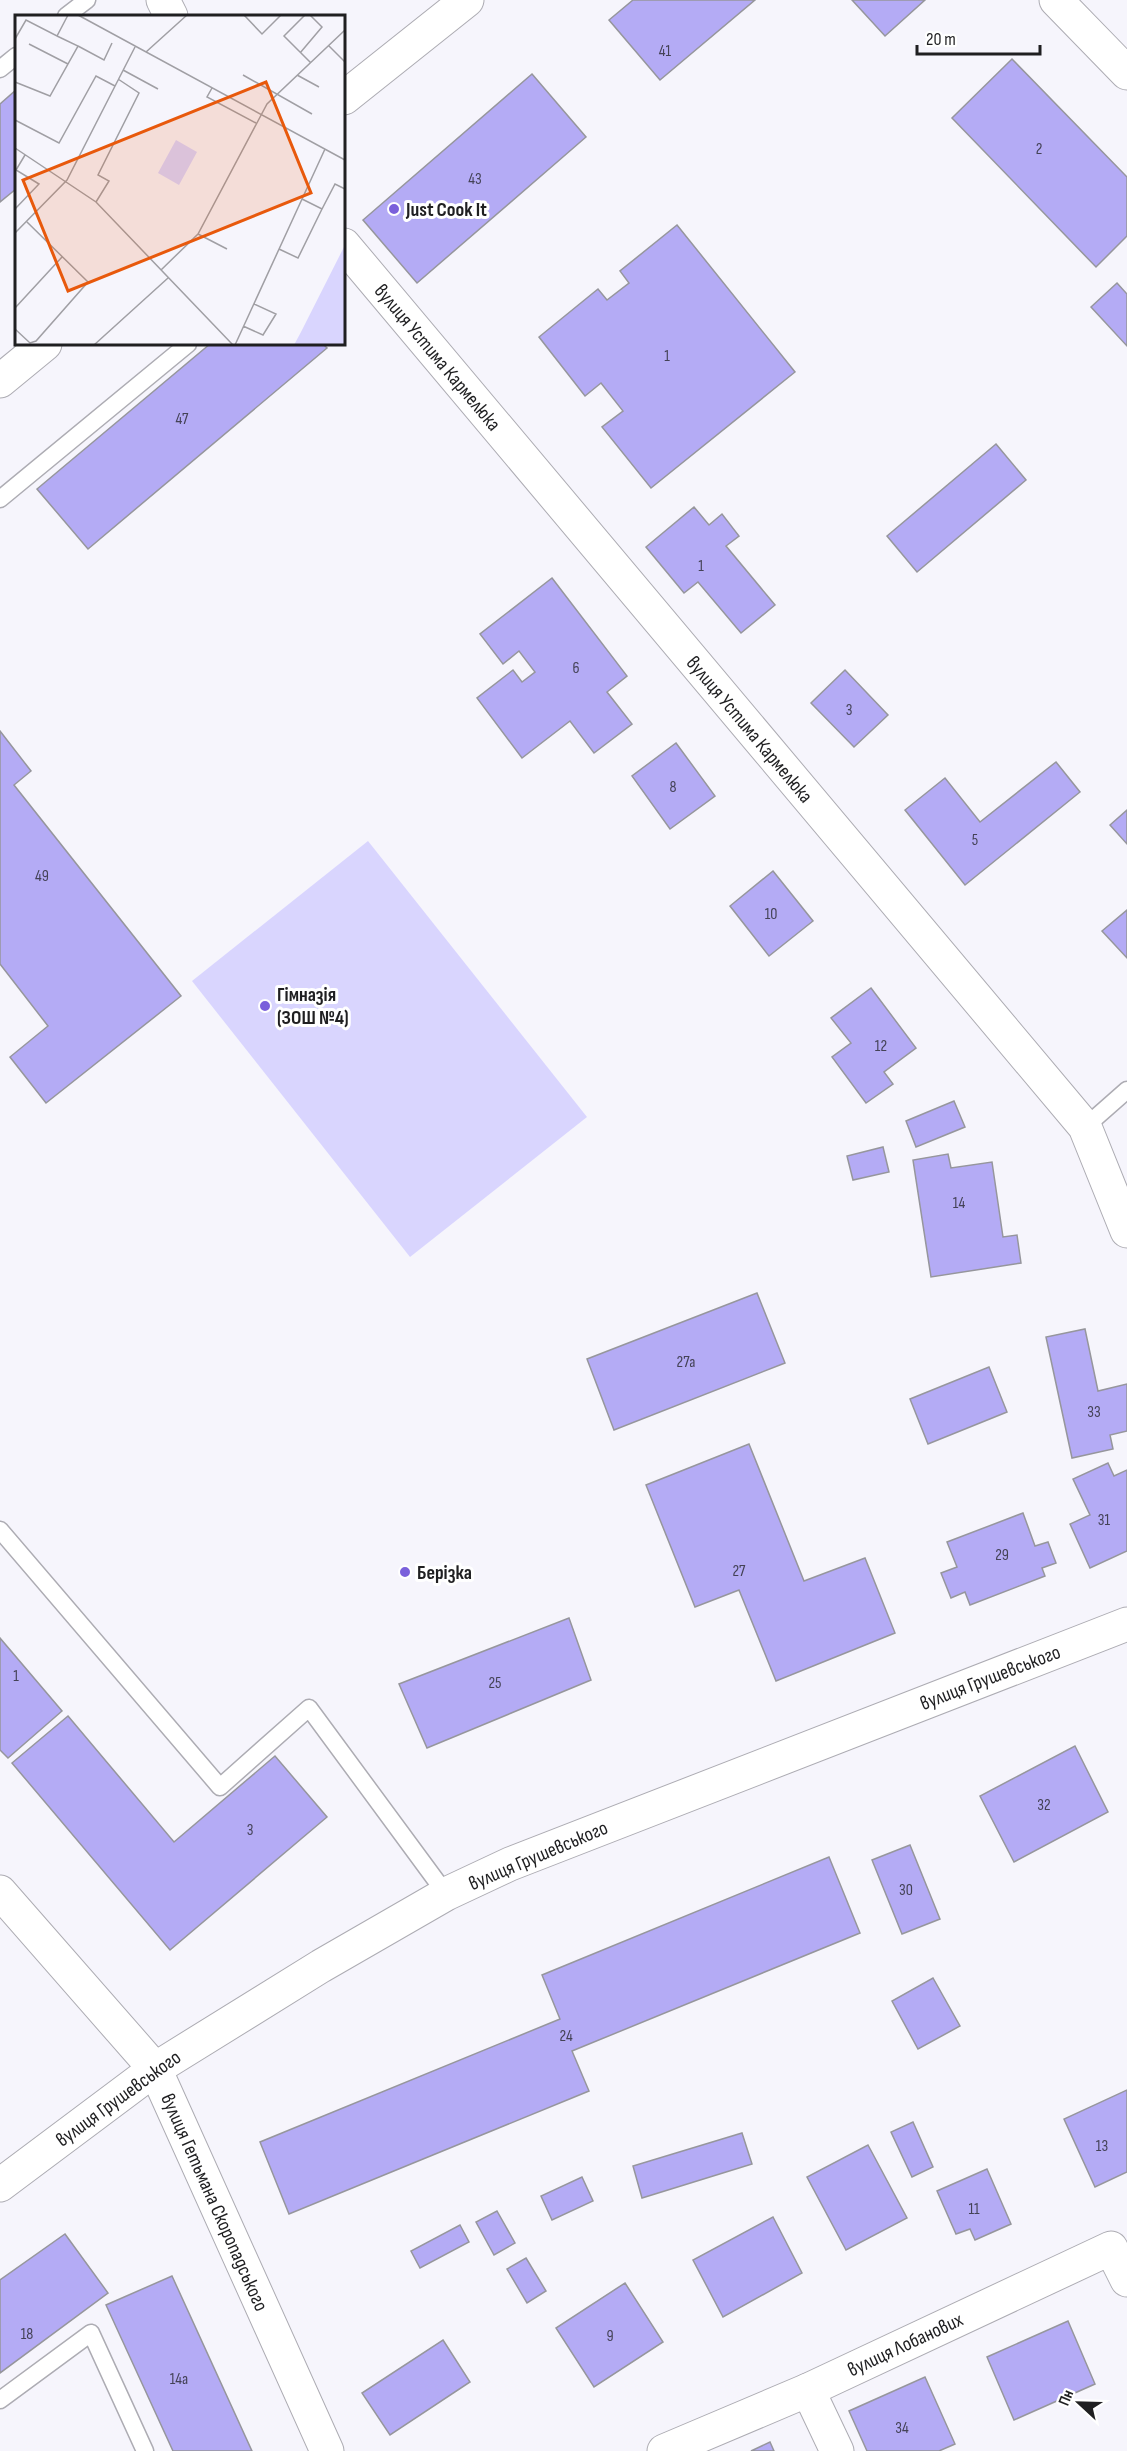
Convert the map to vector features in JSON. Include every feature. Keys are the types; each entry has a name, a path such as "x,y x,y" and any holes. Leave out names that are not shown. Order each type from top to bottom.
{"street":[{"path":"163,0 170,15"},
{"path":"345,97 467,0"},
{"path":"1056,0 1127,73"},
{"name":"вулиця Устима Кармелюка","path":"345,246 1085,1127 1127,1231"},
{"path":"0,381 44,345"},
{"name":"вулиця Грушевського","path":"0,2185 155,2069 321,1966 446,1894 521,1860 1127,1624"},
{"name":"вулиця Гетьмана Скоропадського","path":"0,1892 155,2069 327,2451"},
{"name":"вулиця Лобанових","path":"664,2451 808,2390 1111,2248 1127,2280"},
{"path":"808,2390 837,2451"}],"lane":[{"path":"67,15 87,0"},
{"path":"0,69 15,57"},
{"path":"0,499 187,345"},
{"path":"1085,1127 1127,1090"},
{"path":"0,1530 220,1786 309,1708 446,1894"},
{"path":"0,2400 91,2333 145,2451"}],"shaded area":[{"path":"368,841 587,1117 410,1257 192,981"}],"building":[{"path":"633,0 755,0 660,80 609,20"},
{"path":"852,0 925,0 885,36"},
{"path":"1012,59 1127,177 1127,236 1096,267 952,118"},
{"path":"532,74 586,137 417,283 363,220"},
{"path":"15,91 15,190 0,202 0,104"},
{"path":"677,225 795,372 651,488 602,427 623,411 601,383 585,396 539,337 598,289 607,300 629,283 620,271"},
{"path":"1117,283 1127,294 1127,346 1091,307"},
{"path":"209,345 324,345 327,348 88,549 37,489"},
{"path":"996,444 1026,480 917,572 887,536"},
{"path":"694,507 709,525 722,514 739,536 726,546 775,605 741,633 698,582 684,593 646,547"},
{"path":"552,578 627,676 607,692 632,724 594,753 570,721 522,758 477,698 513,670 522,682 535,672 519,651 503,664 480,634"},
{"path":"845,670 888,715 854,747 811,703"},
{"path":"0,731 31,771 14,785 181,996 46,1103 10,1057 48,1026 0,964"},
{"path":"676,743 715,796 670,829 632,776"},
{"path":"1056,762 1080,792 965,885 905,810 945,778 980,822"},
{"path":"1127,810 1127,844 1110,825"},
{"path":"773,871 813,921 769,956 730,906"},
{"path":"1127,910 1127,958 1102,931"},
{"path":"871,988 916,1048 884,1072 893,1084 866,1103 832,1057 851,1043 831,1018"},
{"path":"954,1101 965,1127 916,1147 906,1121"},
{"path":"883,1147 889,1172 853,1180 847,1156"},
{"path":"948,1154 951,1168 992,1162 1003,1237 1017,1235 1021,1263 931,1277 913,1160"},
{"path":"757,1293 785,1363 614,1430 587,1359"},
{"path":"1085,1329 1098,1391 1127,1384 1127,1431 1110,1435 1113,1449 1072,1458 1046,1337"},
{"path":"989,1367 1007,1412 928,1444 910,1399"},
{"path":"749,1444 804,1581 865,1558 895,1633 776,1681 739,1590 695,1607 646,1485"},
{"path":"1108,1463 1114,1476 1127,1470 1127,1551 1090,1568 1070,1524 1090,1515 1073,1479"},
{"path":"1023,1513 1035,1546 1048,1542 1056,1563 1042,1568 1045,1576 970,1605 965,1592 951,1598 941,1573 957,1567 947,1542"},
{"path":"569,1618 591,1680 427,1748 399,1684"},
{"path":"0,1638 62,1711 8,1758 0,1750"},
{"path":"68,1716 174,1842 275,1756 327,1817 170,1950 12,1763"},
{"path":"1075,1746 1108,1812 1014,1862 980,1796"},
{"path":"910,1845 940,1919 902,1934 872,1860"},
{"path":"829,1857 860,1933 572,2051 589,2091 289,2214 260,2142 560,2019 542,1975"},
{"path":"933,1978 960,2026 918,2049 892,2001"},
{"path":"1127,2090 1127,2172 1095,2187 1064,2119"},
{"path":"913,2122 933,2167 912,2177 891,2132"},
{"path":"742,2133 752,2164 642,2198 633,2166"},
{"path":"868,2145 907,2218 846,2250 807,2177"},
{"path":"987,2169 1011,2224 975,2240 970,2229 956,2234 937,2191"},
{"path":"582,2177 593,2201 552,2220 541,2196"},
{"path":"497,2211 515,2243 494,2255 476,2222"},
{"path":"773,2217 802,2273 723,2317 693,2260"},
{"path":"460,2225 469,2242 420,2268 411,2251"},
{"path":"65,2234 108,2293 0,2373 0,2280"},
{"path":"526,2258 546,2291 527,2303 507,2269"},
{"path":"172,2276 252,2451 173,2451 106,2305"},
{"path":"625,2283 663,2342 594,2387 556,2328"},
{"path":"1068,2321 1095,2384 1014,2420 987,2357"},
{"path":"443,2340 470,2382 390,2435 362,2393"},
{"path":"925,2377 955,2444 939,2451 867,2451 849,2411"},
{"path":"770,2442 774,2451 751,2451"}],"place":[{"name":"Just Cook It","path":"394,209"},
{"name":"Гімназія (ЗОШ №4)","path":"265,1006"},
{"name":"Берізка","path":"405,1572"}]}
